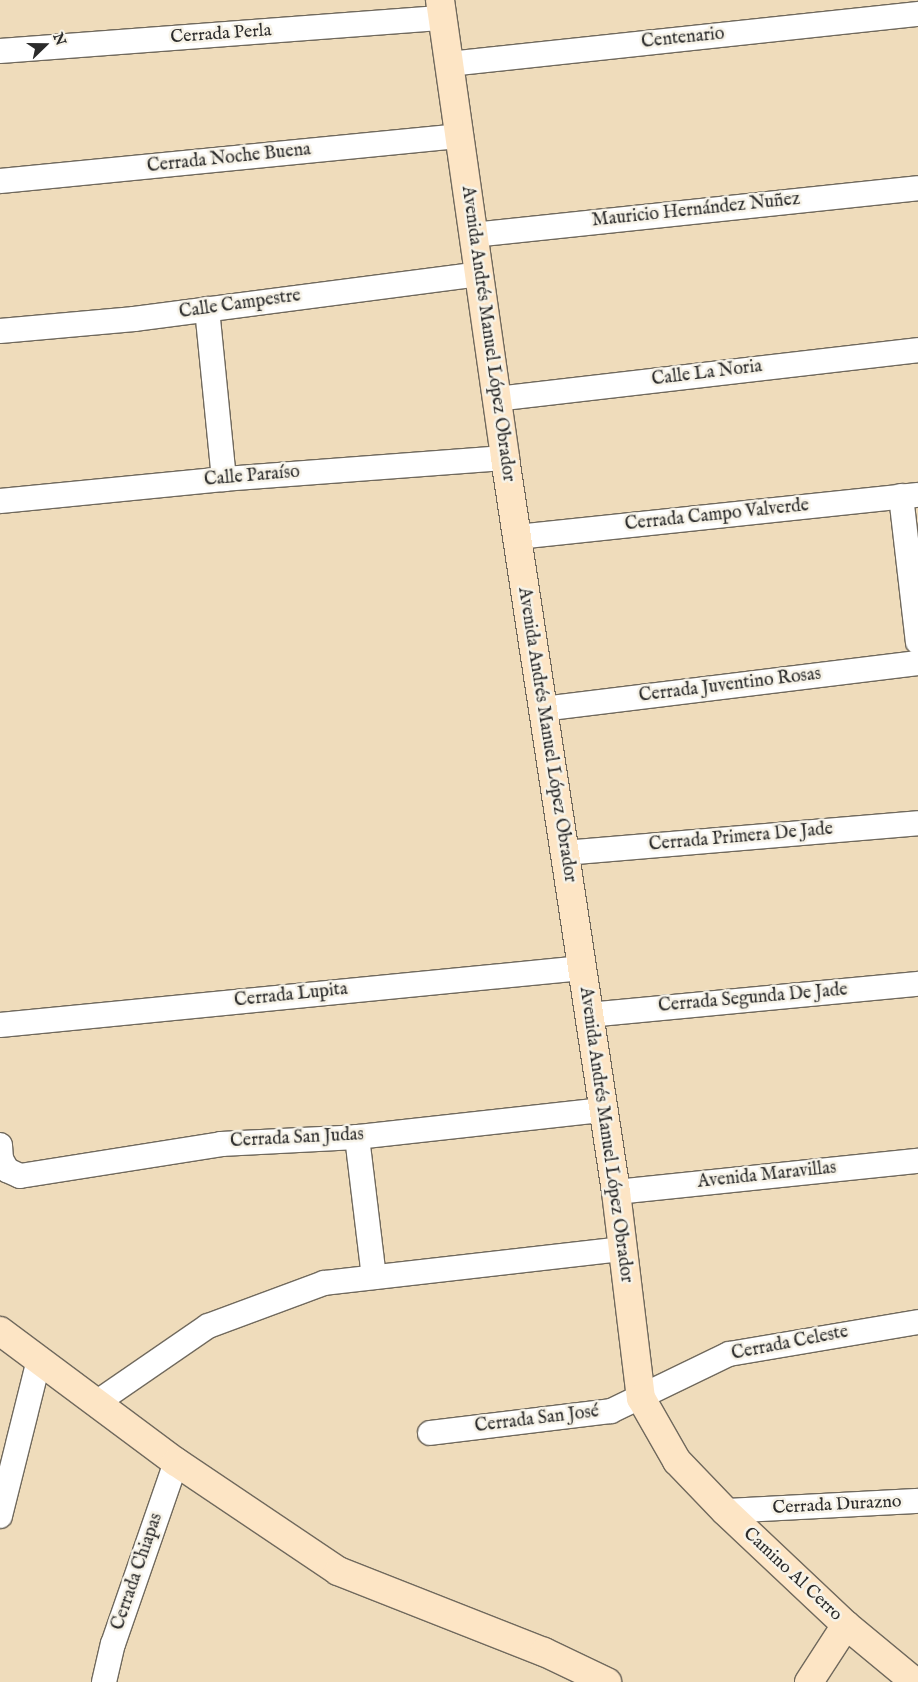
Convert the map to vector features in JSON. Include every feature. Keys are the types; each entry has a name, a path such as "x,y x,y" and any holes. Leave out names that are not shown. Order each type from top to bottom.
{"main road":[{"name":"Avenida Andrés Manuel López Obrador","path":"441,9 496,399 602,1110 616,1192 641,1398 677,1461"},
{"path":"0,1332 176,1462 338,1571 544,1652 607,1682"},
{"name":"Camino Al Cerro","path":"677,1461 725,1512 846,1625 914,1682"},
{"path":"809,1682 846,1625"}],"street":[{"name":"Cerrada Perla","path":"0,51 441,9"},
{"name":"Centenario","path":"449,64 918,14"},
{"name":"Cerrada Noche Buena","path":"0,181 459,136"},
{"name":"Mauricio Hernández Nuñez","path":"473,235 918,188"},
{"name":"Calle Campestre","path":"0,331 134,319 479,274"},
{"path":"207,308 224,479"},
{"name":"Calle La Noria","path":"496,399 918,350"},
{"name":"Calle Paraíso","path":"0,501 224,479 505,458"},
{"path":"909,496 918,642"},
{"name":"Cerrada Campo Valverde","path":"517,537 909,496"},
{"name":"Cerrada Juventino Rosas","path":"543,709 918,663"},
{"name":"Cerrada Primera De Jade","path":"564,853 918,822"},
{"name":"Cerrada Lupita","path":"0,1025 582,968"},
{"name":"Cerrada Segunda De Jade","path":"588,1015 918,984"},
{"name":"Cerrada San Judas","path":"0,1152 7,1170 20,1176 221,1144 356,1137 602,1110"},
{"path":"356,1137 374,1277"},
{"name":"Avenida Maravillas","path":"616,1192 918,1161"},
{"path":"96,1403 208,1326 324,1282 622,1249"},
{"name":"Cerrada Celeste","path":"641,1398 729,1354 918,1322"},
{"path":"0,1516 39,1360"},
{"name":"Cerrada San José","path":"430,1433 611,1411 641,1398"},
{"name":"Cerrada Chiapas","path":"104,1682 113,1644 176,1462"},
{"name":"Cerrada Durazno","path":"725,1512 918,1501"}]}
